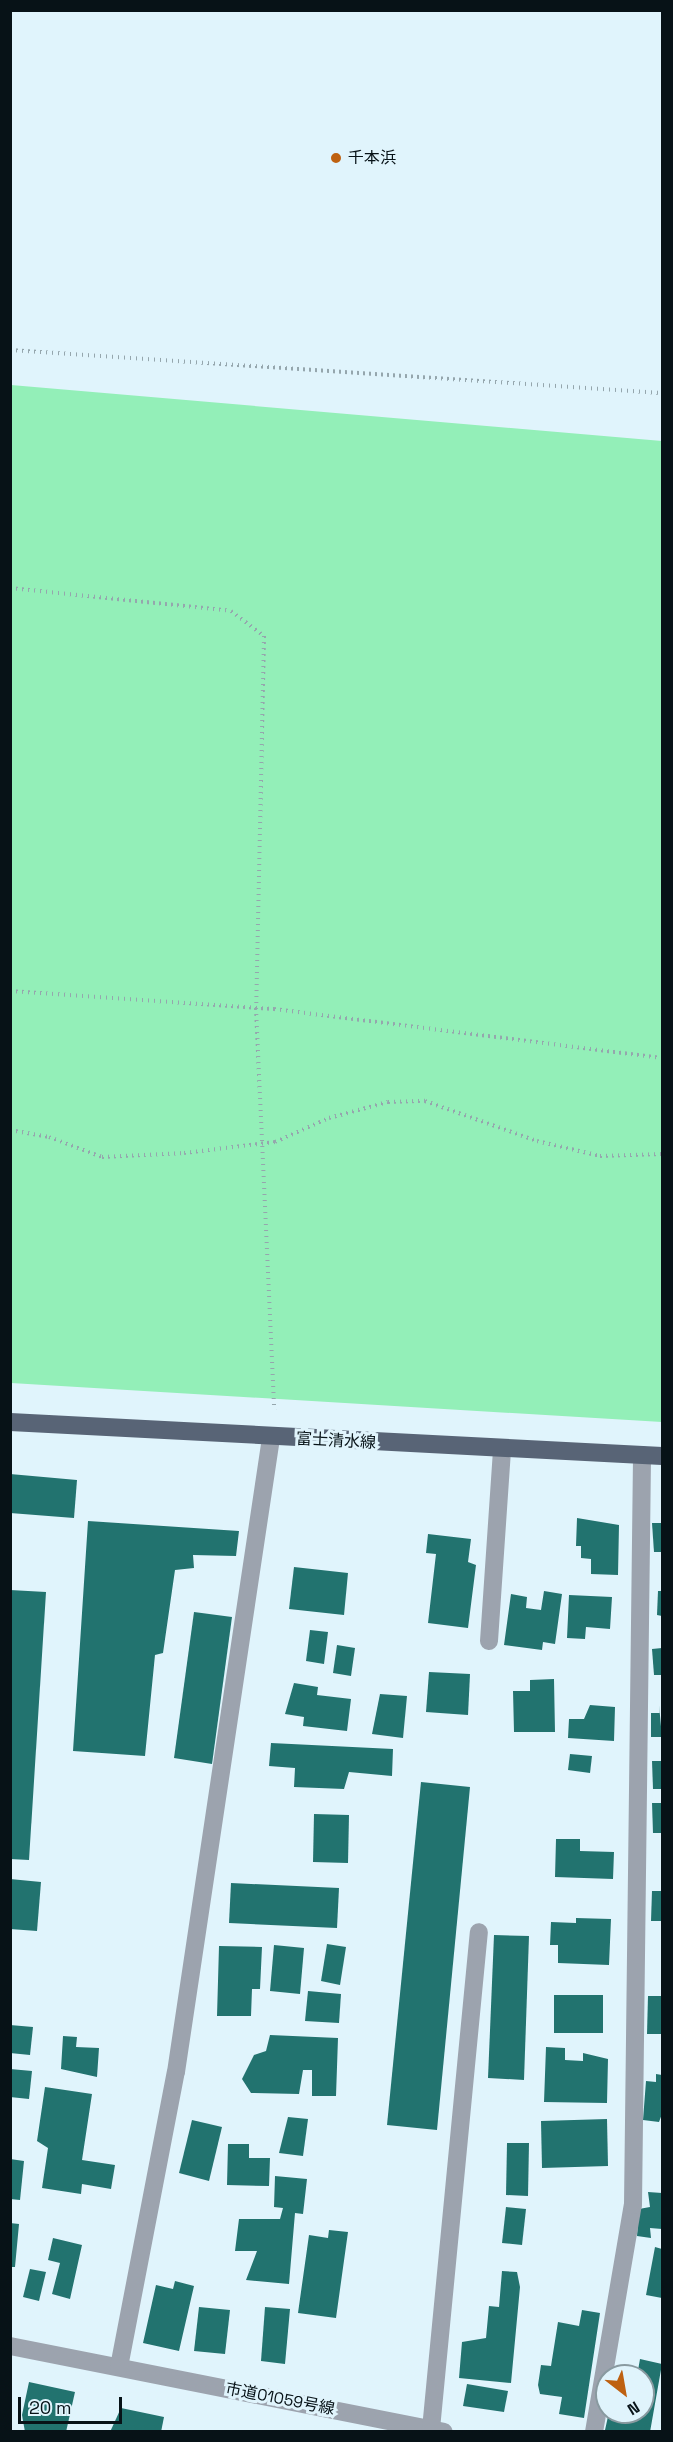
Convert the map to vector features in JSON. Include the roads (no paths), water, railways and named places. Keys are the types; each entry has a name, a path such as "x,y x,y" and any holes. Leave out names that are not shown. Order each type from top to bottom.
{"main road":[{"name":"富士清水線","path":"10,1422 271,1438 663,1456"}],"street":[{"path":"119,2367 176,2072 271,1438"},
{"path":"489,1641 502,1448"},
{"path":"594,2432 633,2205 642,1455"},
{"path":"438,2430 479,1932"},
{"name":"市道01059号線","path":"10,2346 438,2430"}],"place":[{"name":"千本浜","path":"336,158"}]}
